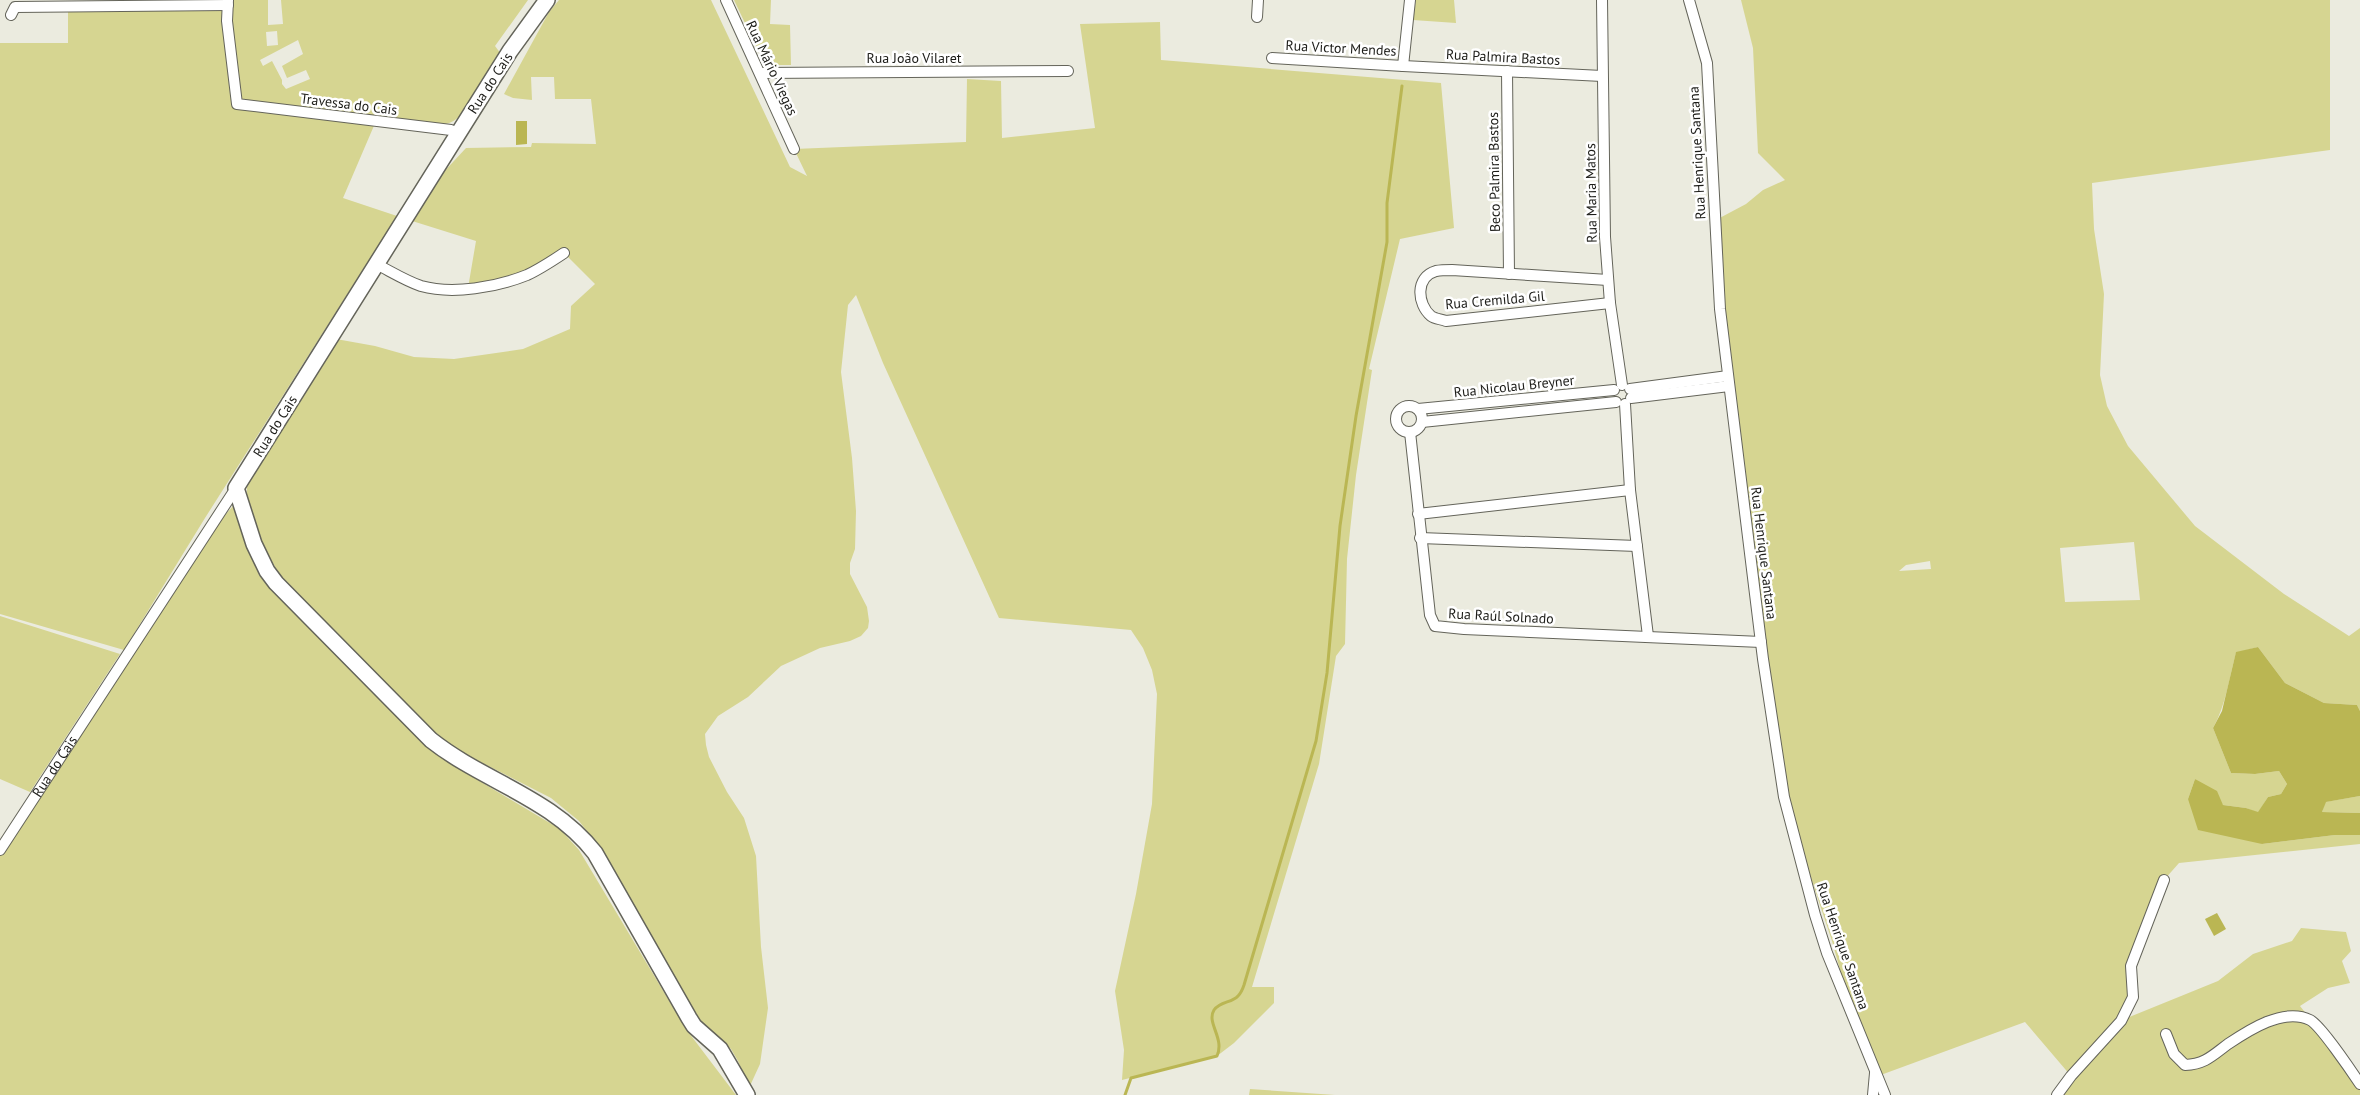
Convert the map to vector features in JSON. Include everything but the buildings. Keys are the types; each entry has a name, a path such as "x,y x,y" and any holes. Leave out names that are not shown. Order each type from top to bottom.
{"street":[{"name":"Rua do Cais","path":"0,850 236,488 510,51 547,0"},
{"name":"Rua Mário Viegas","path":"726,0 794,149"},
{"path":"1257,17 1258,0"},
{"name":"Rua Victor Mendes","path":"1272,58 1403,66 1410,0"},
{"name":"Rua Maria Matos","path":"1602,0 1605,237 1608,280 1623,394 1630,490 1648,636"},
{"name":"Rua Henrique Santana","path":"1689,0 1707,63 1717,271 1761,642 1784,797 1827,953 1885,1095"},
{"name":"Travessa do Cais","path":"228,3 227,21 237,104 451,130 458,134"},
{"path":"11,15 15,7 228,3"},
{"name":"Rua Palmira Bastos","path":"1403,66 1602,76"},
{"name":"Rua João Vilaret","path":"760,73 1068,71"},
{"name":"Beco Palmira Bastos","path":"1507,71 1509,274"},
{"path":"376,264 421,286 443,289 468,288 496,284 527,275 564,253"},
{"name":"Rua Cremilda Gil","path":"1608,280 1452,270 1435,271 1426,278 1420,287 1420,298 1425,309 1432,317 1446,320 1610,303"},
{"name":"Rua Nicolau Breyner","path":"1422,422 1729,381"},
{"name":"Rua Nicolau Breyner","path":"1418,409 1623,394"},
{"path":"1406,407 1418,409 1422,415 1422,422 1418,429 1410,432 1399,427 1397,415 1406,407"},
{"name":"Rua Raúl Solnado","path":"1410,432 1420,538 1430,615 1435,626 1464,629 1761,642"},
{"path":"236,488 261,559 288,597 431,740 452,756 557,816 582,837 595,853 694,1026 720,1049 747,1095"},
{"path":"1418,514 1630,490"},
{"path":"1420,538 1637,546"},
{"path":"2057,1095 2120,1020 2133,998 2131,966 2164,880"},
{"path":"2166,1034 2174,1054 2185,1065 2199,1064 2240,1036 2279,1018 2292,1016 2311,1020 2360,1084"},
{"path":"1873,1095 1875,1072"}],"shaded area":[{"path":"268,0 268,25 283,24 281,0 528,0 495,46 501,54 477,95 470,106 454,121 438,125 421,125 376,121 343,198 397,216 205,518 124,650 0,614 0,43 68,43 68,6","holes":["277,31 278,45 267,46 266,32","298,40 303,54 282,66 287,78 306,70 310,79 286,89 272,61 263,66 260,60"]},
{"path":"559,0 711,0 790,167 807,176 794,149 966,142 967,79 1001,81 1002,138 1095,128 1080,24 1160,22 1161,60 1441,83 1454,228 1400,239 1369,369 1372,370 1356,475 1347,559 1345,644 1336,656 1319,764 1252,987 1274,987 1274,1003 1234,1043 1217,1056 1122,1080 1124,1050 1115,991 1136,894 1152,804 1157,694 1152,670 1143,648 1131,630 999,618 883,363 856,295 848,305 841,372 852,458 856,511 855,549 850,563 850,574 867,607 868,628 861,636 850,641 820,648 781,666 748,697 718,716 705,734 709,757 727,792 744,818 756,856 761,947 768,1008 760,1064 749,1088 731,1049 703,1024 689,1008 607,857 579,821 551,798 459,751 434,732 279,574 251,516 248,504 248,481 336,339 375,346 414,357 454,359 523,349 570,329 571,306 595,284 564,253 542,267 468,288 476,241 409,220 440,176 466,148 531,147 532,143 596,144 591,99 555,99 554,77 531,77 532,100 513,98 504,94 549,12"},
{"path":"734,0 771,0 770,24 790,25 791,65 765,65"},
{"path":"1416,0 1454,0 1456,23 1413,20"},
{"path":"1741,0 2330,0 2330,150 2092,183 2094,229 2104,294 2100,375 2107,406 2128,446 2195,526 2284,594 2349,636 2360,628 2360,711 2357,705 2324,703 2285,683 2258,647 2236,653 2224,701 2213,728 2231,773 2255,774 2279,771 2287,784 2281,794 2268,797 2258,813 2246,808 2223,805 2195,779 2188,799 2262,844 2335,835 2360,835 2360,844 2179,863 2164,880 2131,966 2133,997 2122,1020 2218,981 2253,954 2292,941 2301,928 2346,932 2351,951 2342,961 2350,983 2328,988 2300,1006 2360,1082 2360,1095 2057,1095 2071,1076 2025,1022 1878,1076 1885,1095 1873,1095 1875,1072 1855,1024 1832,941 1784,797 1714,221 1746,204 1763,190 1785,180 1758,153 1753,48","holes":["2134,542 2140,600 2065,602 2060,548","1930,561 1931,569 1899,571 1906,565"]},
{"path":"516,121 527,121 527,144 516,145"},
{"path":"234,505 259,575 270,589 415,734 446,761 560,829 579,850 686,1029 736,1095 0,1095 0,846 134,653 215,526"},
{"path":"0,616 120,654 30,792 0,779"},
{"path":"2258,647 2285,683 2324,703 2357,705 2360,711 2360,796 2326,802 2322,812 2360,813 2360,835 2335,835 2262,844 2198,830 2188,799 2195,779 2217,791 2223,805 2246,808 2258,812 2268,797 2281,794 2287,784 2279,771 2255,774 2231,773 2213,728 2222,711 2236,652"},
{"path":"2360,796 2360,813 2322,812 2325,802"},
{"path":"2217,913 2226,929 2214,936 2205,919"},
{"path":"1250,1089 1335,1095 1249,1095"}],"waterway":[{"path":"1125,1095 1131,1078 1217,1056 1219,1043 1212,1015 1217,1007 1238,996 1244,986 1316,741 1327,673 1340,526 1356,416 1387,242 1387,203 1402,86"}]}
